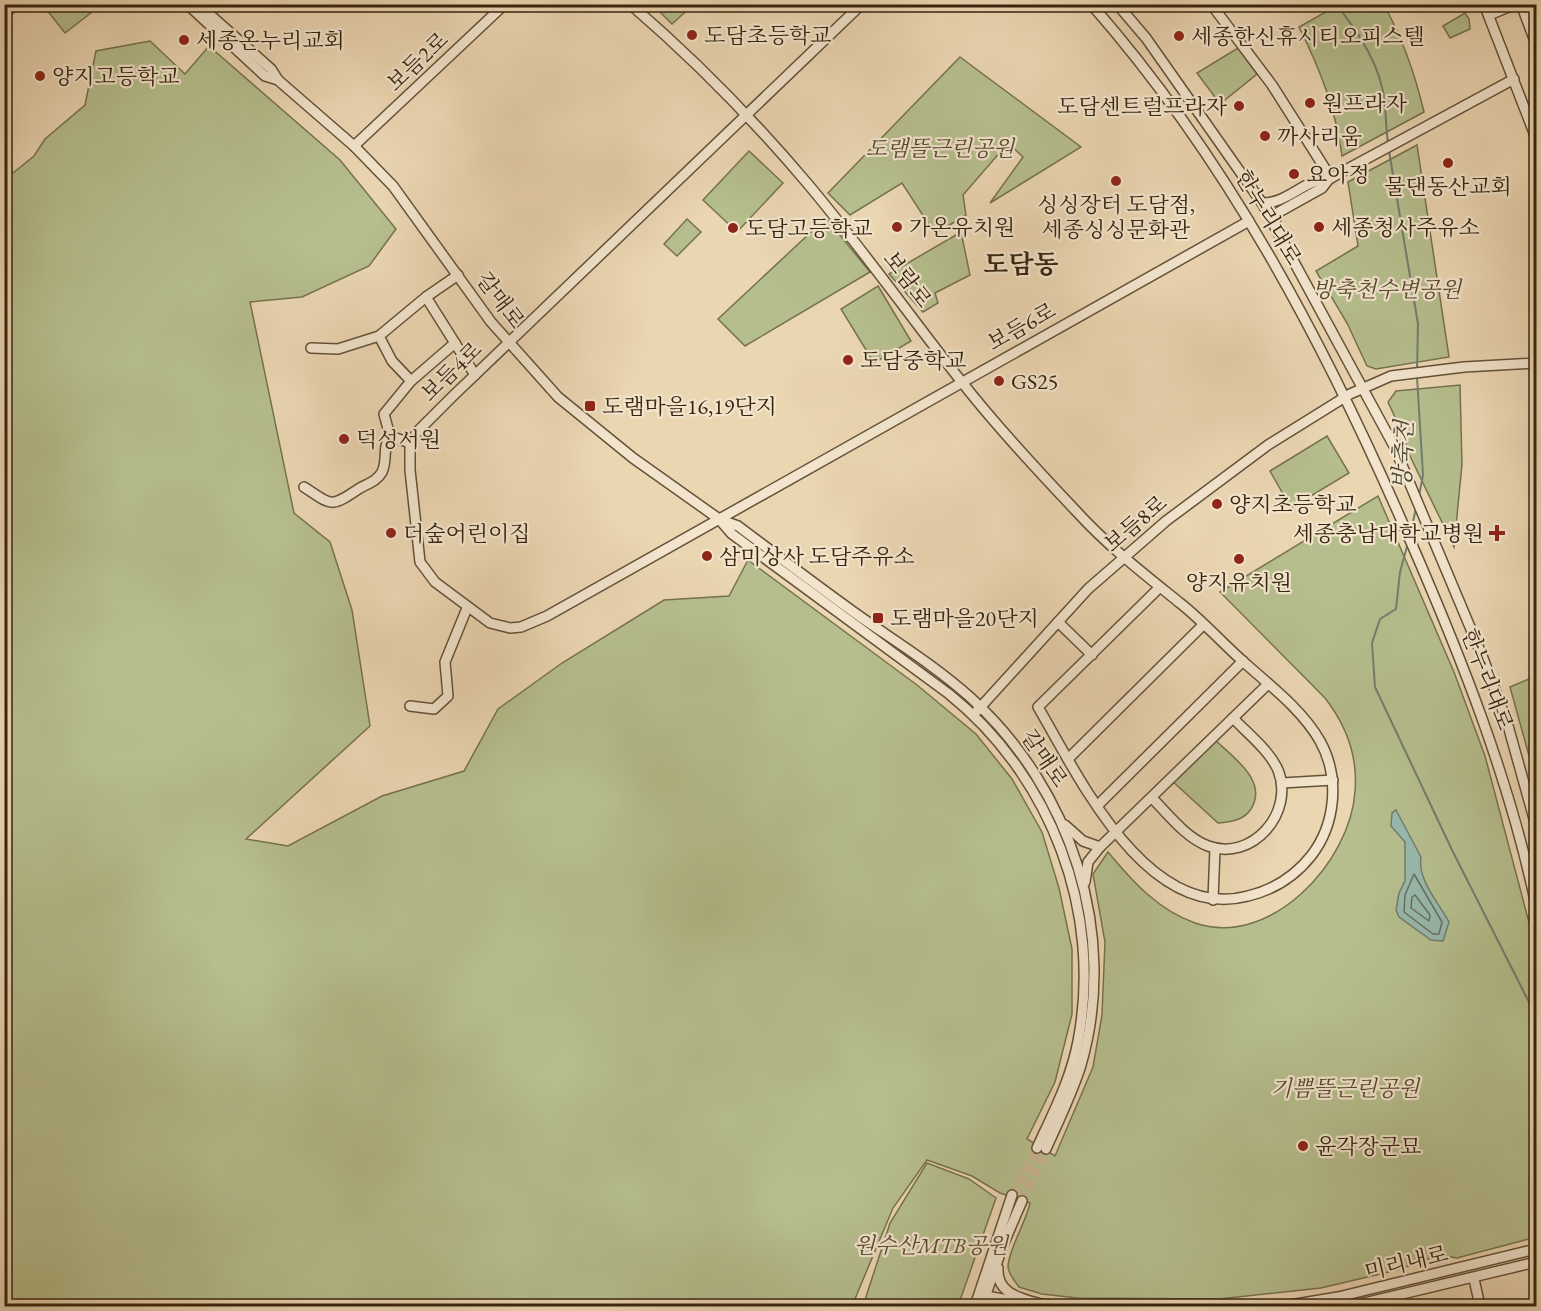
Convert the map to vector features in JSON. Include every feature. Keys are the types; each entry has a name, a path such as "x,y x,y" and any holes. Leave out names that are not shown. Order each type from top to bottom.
{"street":[{"path":"4,14 16,4"},
{"name":"갈매로","path":"187,4 265,76 278,80"},
{"name":"갈매로","path":"198,4 271,69 278,80 354,146 393,186 508,343 558,397 633,458 719,519 732,534 926,677 973,715 1002,746 1036,794 1065,860 1083,936 1084,997 1078,1042 1042,1149 1072,1091 1086,1043 1093,973 1092,936 1085,890 1076,857 1061,820 1023,755 980,707 954,683 738,526 719,519"},
{"name":"보듬2로","path":"354,146 505,4"},
{"name":"보람로","path":"630,4 674,42 746,115 831,213 961,382 1081,517 1124,558 1243,661 1313,729 1322,746 1333,780"},
{"name":"보듬4로","path":"410,443 418,431 475,375 862,4"},
{"name":"한누리대로","path":"1091,4 1132,50 1172,102 1249,221 1347,395 1464,666 1510,798 1536,903"},
{"name":"한누리대로","path":"1117,4 1159,57 1262,203 1363,386 1394,447 1507,723 1536,826"},
{"path":"1211,4 1272,85 1330,178"},
{"path":"1484,4 1536,138"},
{"path":"1489,15 1516,4"},
{"path":"1521,4 1536,44"},
{"path":"1274,224 1279,212 1322,188 1330,178 1514,79"},
{"path":"1262,203 1276,202 1317,179 1330,178"},
{"name":"보듬6로","path":"719,519 1249,221"},
{"path":"311,348 338,349 379,336 426,297 458,275"},
{"path":"426,297 475,375"},
{"path":"379,336 392,361 411,381"},
{"path":"304,487 317,498 329,503 349,498 376,480 383,470 386,442 390,436 384,414 411,381 455,343"},
{"name":"보듬8로","path":"973,715 1088,590 1166,521 1263,449 1347,395 1363,386 1391,376 1432,370 1536,363"},
{"path":"390,436 410,443 410,470 420,562 435,582 490,623 510,628 521,627 547,616 719,519"},
{"path":"1159,588 1038,707 1068,759 1116,833 1159,876 1180,890 1213,900 1234,900 1278,885 1298,871 1313,853 1326,829 1332,805 1333,780 1282,783"},
{"path":"410,706 434,709 448,696 445,662 467,608"},
{"path":"1058,622 1092,655"},
{"path":"1068,759 1203,625"},
{"path":"1098,805 1243,661"},
{"path":"1085,890 1088,862 1100,847 1268,684"},
{"path":"1152,798 1191,837 1215,848 1231,849 1248,844 1267,830 1278,813 1282,783 1269,754 1233,718"},
{"path":"1061,820 1083,841 1100,847"},
{"path":"1065,860 1100,847"},
{"path":"1213,900 1215,848"},
{"path":"980,1303 1012,1195"},
{"path":"980,1303 1022,1201"},
{"path":"1002,1248 997,1271 1001,1285 1012,1295 1044,1305"},
{"name":"미리내로","path":"1284,1306 1338,1298 1536,1249"},
{"name":"미리내로","path":"1352,1306 1474,1279 1536,1262"},
{"path":"1474,1279 1480,1306"},
{"path":"980,1303 1061,1306"}],"green space":[{"path":"43,5 101,5 65,33"},
{"path":"653,5 693,5 672,24"},
{"path":"1338,5 1384,5 1408,57 1424,112 1342,156 1336,122 1326,90 1299,27"},
{"path":"1465,13 1469,19 1470,29 1450,38 1443,26"},
{"name":"기쁨뜰근린공원","path":"150,41 185,74 209,46 340,160 396,229 369,266 302,297 250,302 294,513 330,542 352,610 370,726 246,839 288,846 382,796 464,771 498,709 562,663 664,600 729,596 748,560 917,685 976,734 1012,779 1042,832 1059,888 1072,949 1072,1014 1055,1082 1027,1139 1055,1156 1093,1067 1102,1015 1105,942 1093,874 1108,852 1136,884 1169,910 1195,923 1224,928 1252,923 1278,911 1302,893 1323,870 1339,845 1350,818 1355,791 1355,766 1345,730 1325,698 1220,592 1378,496 1454,672 1485,756 1536,949 1536,1237 1457,1258 1439,1255 1397,1270 1321,1288 1219,1299 1077,1298 1042,1294 1019,1287 1008,1269 1011,1252 1030,1203 1000,1193 972,1176 927,1160 893,1208 852,1306 5,1306 4,164 13,173 34,156 45,139 85,105 96,51"},
{"path":"1238,48 1257,74 1220,104 1197,73"},
{"name":"도램뜰근린공원","path":"960,57 1081,147 990,203 1023,157 1008,143 963,195 966,215 935,234 902,183 850,215 828,193"},
{"name":"방축천수변공원","path":"1417,145 1449,357 1376,369 1367,366 1347,323 1316,271 1358,246 1348,182"},
{"path":"749,151 783,183 737,232 703,200"},
{"path":"826,218 870,272 745,346 718,319"},
{"path":"687,219 701,232 677,256 664,244"},
{"path":"961,232 970,275 935,293 938,303 923,312 889,274"},
{"path":"878,286 911,341 874,363 841,309"},
{"path":"1460,385 1462,464 1454,547 1407,450 1405,439 1388,402 1396,391"},
{"path":"1327,436 1349,473 1291,508 1270,471"},
{"path":"1536,676 1536,781 1510,687"},
{"path":"1213,738 1246,769 1255,788 1255,798 1251,809 1245,816 1218,823 1171,780"},
{"name":"원수산MTB공원","path":"927,1163 969,1179 996,1198 958,1306 863,1306 890,1223"}],"water":[{"path":"1396,810 1421,857 1425,883 1449,922 1443,941 1431,940 1399,917 1396,910 1399,893 1405,881 1405,842 1391,826 1392,813"}],"waterway":[{"name":"방축천","path":"1336,4 1361,39 1379,77 1385,105 1388,142"},
{"name":"방축천","path":"1389,151 1418,324 1417,371"},
{"name":"방축천","path":"1417,377 1423,475 1419,496"},
{"name":"방축천","path":"1411,531 1416,508"},
{"name":"방축천","path":"1408,543 1400,572 1396,609 1380,619 1372,643 1375,687 1453,852 1536,1016"}],"tunnel":[{"path":"1012,1195 1037,1148"},
{"path":"1022,1201 1046,1149"}],"place":[{"name":"도담초등학교","path":"692,35"},
{"name":"세종한신휴시티오피스텔","path":"1179,36"},
{"name":"세종온누리교회","path":"184,40"},
{"name":"양지고등학교","path":"40,76"},
{"name":"원프라자","path":"1310,103"},
{"name":"도담센트럴프라자","path":"1239,106"},
{"name":"까사리움","path":"1265,136"},
{"name":"물댄동산교회","path":"1448,163"},
{"name":"요아정","path":"1294,174"},
{"name":"싱싱장터 도담점, 세종싱싱문화관","path":"1116,181"},
{"name":"가온유치원","path":"897,227"},
{"name":"세종청사주유소","path":"1319,227"},
{"name":"도담고등학교","path":"733,228"},
{"name":"도담중학교","path":"848,360"},
{"name":"GS25","path":"999,381"},
{"name":"도램마을16,19단지","path":"590,406"},
{"name":"덕성서원","path":"344,439"},
{"name":"양지초등학교","path":"1217,504"},
{"name":"더숲어린이집","path":"391,533"},
{"name":"세종충남대학교병원","path":"1497,533"},
{"name":"삼미상사 도담주유소","path":"707,556"},
{"name":"양지유치원","path":"1239,559"},
{"name":"도램마을20단지","path":"878,618"},
{"name":"윤각장군묘","path":"1303,1146"}],"district":[{"name":"도담동","path":"1021,264"}]}
